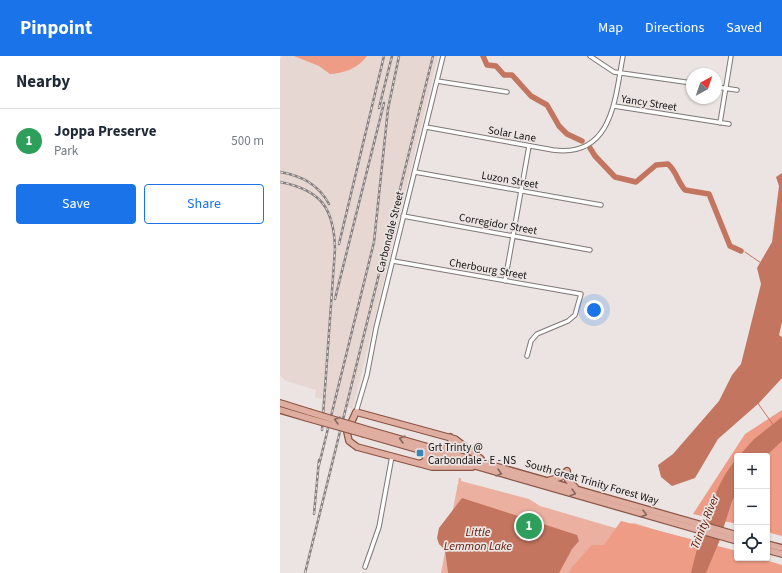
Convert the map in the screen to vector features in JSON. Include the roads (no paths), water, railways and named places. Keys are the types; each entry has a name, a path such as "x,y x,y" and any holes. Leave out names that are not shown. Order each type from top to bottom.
{"main road":[{"path":"280,400 288,406"},
{"name":"South Great Trinity Forest Way","path":"280,403 308,415"},
{"name":"South Great Trinity Forest Way","path":"280,410 308,415 439,449 549,480 734,540"},
{"path":"480,467 439,468 357,447 349,441 347,432 356,412 458,441 486,462"},
{"name":"South Great Trinity Forest Way","path":"365,431 421,451 540,484 608,500 734,534"},
{"path":"439,449 451,447 453,442 450,438"},
{"path":"421,451 427,458 421,463"},
{"path":"549,480 561,477 567,471 568,480 576,488"},
{"path":"540,484 558,486 562,484"},
{"path":"770,545 782,548"},
{"path":"770,551 782,554"}],"street":[{"name":"Carbondale Street","path":"356,412 367,375 376,328 443,56"},
{"path":"590,56 614,72 686,83"},
{"name":"Solar Lane","path":"426,127 559,151 579,148 593,140 607,126 614,106 623,56"},
{"path":"720,123 731,56"},
{"path":"437,81 507,92"},
{"path":"722,88 737,90"},
{"name":"Yancy Street","path":"614,106 729,124"},
{"path":"505,281 529,146"},
{"name":"Luzon Street","path":"415,172 601,205"},
{"name":"Corregidor Street","path":"403,216 590,250"},
{"name":"Cherbourg Street","path":"393,261 581,294 575,315 568,321 534,337 527,356"},
{"path":"365,568 379,527 392,456"}],"water":[{"path":"782,173 782,322 779,335 782,337 782,378 759,403 718,439 695,478 672,486 661,477 658,465 673,454 719,401 732,375 741,364 761,284 757,268 772,242 779,186 776,177"},
{"path":"782,417 782,441 769,453 742,453 754,439"},
{"name":"Trinity River","path":"734,462 734,498 719,542 706,573 691,573 708,513 728,470"},
{"name":"Little Lemmon Lake","path":"462,498 577,535 579,541 572,549 559,573 448,573 445,550 439,544 437,538 439,528"}],"waterway":[{"path":"483,56 487,65 496,66 504,75 512,75 531,96 547,105 559,126 567,134 582,141"},
{"path":"590,148 595,156 615,177 636,182 656,165 668,164 685,190 709,194 730,246 741,251"},
{"path":"745,252 761,263"},
{"path":"757,402 774,426"}],"railway":[{"path":"339,244 384,56"},
{"path":"379,108 392,56"},
{"path":"319,465 374,242 388,109 399,56"},
{"path":"305,573 433,56"},
{"path":"335,299 384,103"},
{"path":"280,172 309,182 320,191 329,204"},
{"path":"280,182 294,185 315,196 328,212 332,222 335,249 322,430"},
{"path":"314,514 319,460"}],"place":[{"name":"Grt Trinty @ Carbondale - E - NS","path":"420,453"},
{"name":"Joppa Preserve","path":"529,526"}]}
